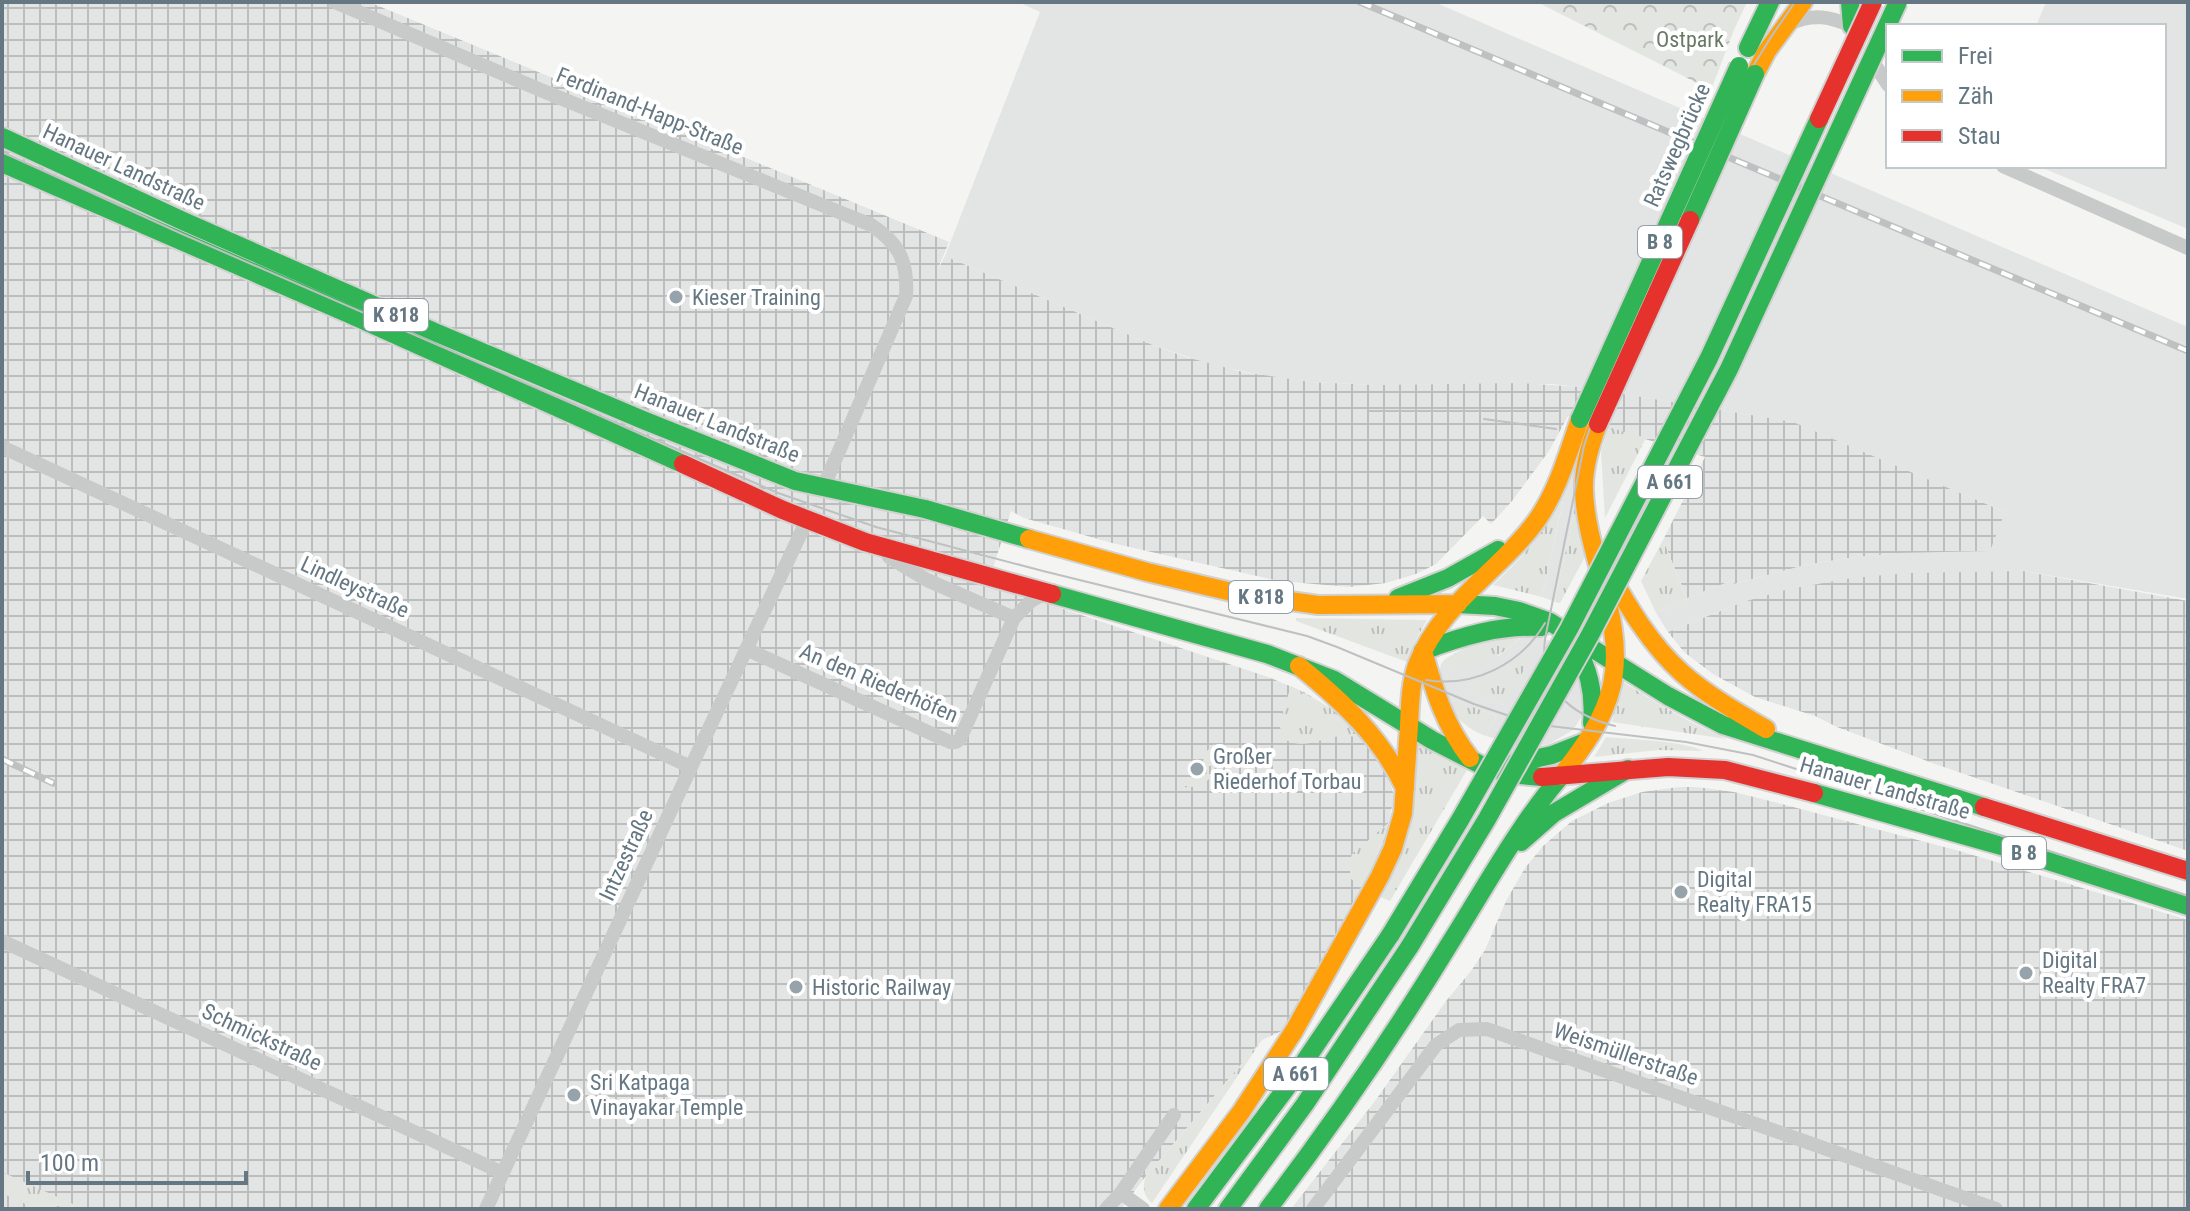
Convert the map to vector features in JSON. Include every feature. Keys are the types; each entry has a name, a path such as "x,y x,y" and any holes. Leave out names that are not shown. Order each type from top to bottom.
{"main road":[{"path":"1748,48 1770,2"},
{"name":"B 8","path":"1747,70 1748,48 1778,2"},
{"name":"B 8","path":"1747,70 1767,51 1803,2"},
{"path":"1850,2 1852,26"},
{"name":"A 661","path":"1196,1209 1290,1083 1391,934 1488,773 1569,629 1709,358 1873,2"},
{"name":"A 661","path":"1888,24 1898,2"},
{"name":"A 661","path":"1228,1209 1305,1104 1410,946 1487,819 1590,635 1729,369 1886,28"},
{"name":"Ratswegbrücke","path":"1589,421 1747,70"},
{"name":"Hanauer Landstraße","path":"2,137 437,333 795,481 925,509 1147,572 1240,594 1318,605 1457,604"},
{"name":"Hanauer Landstraße","path":"2,163 807,520 865,542 1222,640 1299,666 1356,691 1409,726"},
{"name":"B 8","path":"1589,421 1585,503 1612,618 1615,661"},
{"name":"B 8","path":"1561,776 1520,775 1480,765 1409,726 1410,697 1413,677 1423,651 1457,604 1532,527 1589,421"},
{"path":"807,520 823,488"},
{"path":"1589,524 1612,577 1642,626 1671,662 1702,689 1795,746"},
{"path":"1377,605 1448,578 1532,527"},
{"name":"K 818","path":"1457,604 1495,606 1542,618 1615,661"},
{"path":"1522,626 1566,632 1582,657 1594,697 1593,719 1587,741 1532,761 1480,765 1461,746 1445,719 1423,651 1493,628 1522,626"},
{"path":"1268,1209 1380,1054 1522,823 1587,741 1606,703 1615,661"},
{"name":"Hanauer Landstraße","path":"1615,661 1668,696 1723,725 2188,871"},
{"path":"1299,666 1340,700 1376,738 1395,766 1406,791"},
{"path":"1168,1209 1241,1112 1294,1031 1393,848 1406,791 1409,726"},
{"name":"Hanauer Landstraße","path":"1561,776 1628,769 1697,767 1725,770 1998,845 2188,906"},
{"path":"1467,916 1512,851 1524,839 1574,800 1628,769"}],"street":[{"name":"Ferdinand-Happ-Straße","path":"335,2 871,225 886,235 901,254 907,280 906,296 823,488"},
{"path":"1784,27 1800,19 1820,16 1852,26 1886,82"},
{"path":"2008,168 2188,248"},
{"name":"Lindleystraße","path":"2,447 691,767"},
{"name":"Intzestraße","path":"486,1209 807,520"},
{"path":"865,542 927,580 1014,618"},
{"name":"An den Riederhöfen","path":"746,649 950,742 956,742 1014,618 1031,601 1047,592"},
{"name":"Schmickstraße","path":"2,941 503,1173"},
{"name":"Weismüllerstraße","path":"1313,1209 1436,1045 1459,1030 1487,1029 1996,1209"},
{"path":"1106,1209 1121,1193 1174,1115"},
{"path":"1121,1193 1143,1209"}],"shaded area":[{"path":"2,2 369,2 949,242 937,271 945,256 1186,357 1243,372 1310,382 1375,385 1522,383 1581,387 1793,422 2005,512 1990,551 1897,553 1848,558 1805,565 1734,584 1733,580 1687,598 1663,540 1705,457 1568,416 1549,451 1491,524 1483,516 1436,564 1386,583 1349,587 1279,581 1112,543 1024,518 1011,511 988,584 1268,677 1304,692 1340,715 1386,768 1394,796 1385,843 1284,1030 1262,1040 1121,1209 2,1209"},
{"path":"1018,2 1434,2 2188,327 2188,599 2023,571 1743,602 1668,632 1656,613 1733,580 1735,584 1805,565 1897,553 2005,512 1792,422 1551,384 1375,385 1310,382 1213,365 1155,346 945,256 1040,12"},
{"path":"2046,2 2188,2 2188,229 2043,168 2166,168 2166,24 2037,24"},
{"path":"1579,452 1576,502 1555,602 1542,597 1561,501"},
{"path":"2023,571 2188,601 2188,851 1935,764 1815,716 1755,697 1713,674 1684,652 1668,632 1743,602 1789,589 1852,578 1906,573"},
{"path":"1537,636 1550,641 1577,673 1585,711 1573,730 1549,744 1509,743 1486,736 1497,716 1446,697 1440,670 1445,659 1450,670 1500,655 1522,637","holes":["1509,667 1504,705 1467,691 1469,684"]},
{"path":"1679,787 1734,792 1774,802 1963,852 2188,920 2188,1209 1291,1209 1471,971 1485,950 1506,901 1525,868 1543,846 1572,821 1608,803 1642,792"}],"green space":[{"name":"Ostpark","path":"1537,2 1747,2 1711,90"},
{"path":"1608,427 1646,438 1605,518 1601,452"},
{"path":"1561,501 1542,597 1493,585 1530,546"},
{"path":"1576,502 1587,553 1560,603 1555,602"},
{"path":"1663,540 1687,598 1656,613 1641,581"},
{"path":"1296,618 1427,620 1407,662 1296,621"},
{"path":"1522,636 1489,660 1471,667 1449,670 1445,659 1470,645"},
{"path":"1524,656 1530,659 1504,705 1466,691 1469,684 1496,674"},
{"path":"1622,681 1673,712 1727,739 1612,722"},
{"path":"1291,686 1329,707 1362,740 1342,736 1302,744 1283,738 1279,723"},
{"path":"1446,697 1497,716 1486,736 1462,721"},
{"path":"1606,737 1671,743 1703,751 1658,750 1594,757"},
{"path":"1214,744 1220,756 1213,775 1198,786 1184,787 1202,764 1206,752"},
{"path":"1418,744 1467,770 1390,901 1380,897"},
{"path":"1392,820 1364,888 1351,879 1349,864 1352,854"},
{"path":"1262,1040 1152,1203 1144,1191 1146,1176"},
{"path":"2,1172 84,1209 36,1209 2,1193"}],"tram line":[{"path":"1615,726 1571,707 1553,685 1544,656 1584,446 1750,71 1795,2"},
{"path":"2,152 180,233 778,493 876,527 1307,636 1474,704 1533,724 1686,742 1753,755 2188,896"},
{"path":"1369,411 1559,411"},
{"path":"1484,419 1556,429"},
{"path":"1426,680 1461,680 1494,670 1523,650 1545,623"}],"railway":[{"path":"1360,2 2188,351"},
{"path":"2,759 53,783"}],"traffic: fast":[{"path":"1748,48 1770,2"},
{"path":"1850,2 1852,26"},
{"path":"1888,24 1898,2"},
{"path":"1410,946 1487,819 1590,635 1729,369 1886,28"},
{"path":"1580,419 1739,66"},
{"path":"1690,220 1755,74"},
{"path":"1391,934 1569,629 1709,358 1819,119"},
{"path":"2,137 437,333 795,481 925,509 1029,539"},
{"path":"2,163 683,464"},
{"path":"1398,598 1448,578 1498,550"},
{"path":"1052,594 1267,654 1334,680 1432,740 1483,766 1542,777"},
{"path":"1458,604 1495,606 1550,622 1668,696 1723,725 1984,807"},
{"path":"1423,651 1481,633 1541,627"},
{"path":"1573,640 1589,680 1592,723"},
{"path":"1506,765 1552,755 1585,742"},
{"path":"1521,842 1554,813 1628,769"},
{"path":"1268,1209 1383,1048 1515,838 1561,776"},
{"path":"1814,793 1998,845 2188,906"},
{"path":"1196,1209 1290,1083 1391,934"},
{"path":"1228,1209 1305,1104 1410,946"}],"traffic: slow":[{"path":"1755,74 1767,51 1803,2"},
{"path":"1409,726 1413,680 1427,643 1455,606 1506,556 1537,520 1557,484 1580,419"},
{"path":"1561,776 1585,744 1604,710 1612,685 1615,660 1610,612 1591,539 1584,490 1588,457 1598,424"},
{"path":"1029,539 1240,594 1318,605 1458,604"},
{"path":"1608,571 1641,625 1670,662 1712,696 1766,729"},
{"path":"1423,651 1447,720 1470,758"},
{"path":"1299,666 1359,721 1384,752 1405,788"},
{"path":"1168,1209 1241,1112 1294,1031 1380,876 1393,848 1403,813 1409,726"}],"traffic: jam":[{"path":"1819,119 1873,2"},
{"path":"1598,424 1690,220"},
{"path":"683,464 783,510 865,542 1052,594"},
{"path":"1542,777 1668,767 1725,770 1814,793"},
{"path":"1984,807 2188,871"}],"place":[{"name":"Kieser Training","path":"676,297"},
{"name":"Großer Riederhof Torbau","path":"1197,769"},
{"name":"Digital Realty FRA15","path":"1681,892"},
{"name":"Digital Realty FRA7","path":"2026,973"},
{"name":"Historic Railway","path":"796,987"},
{"name":"Sri Katpaga Vinayakar Temple","path":"574,1095"}]}
